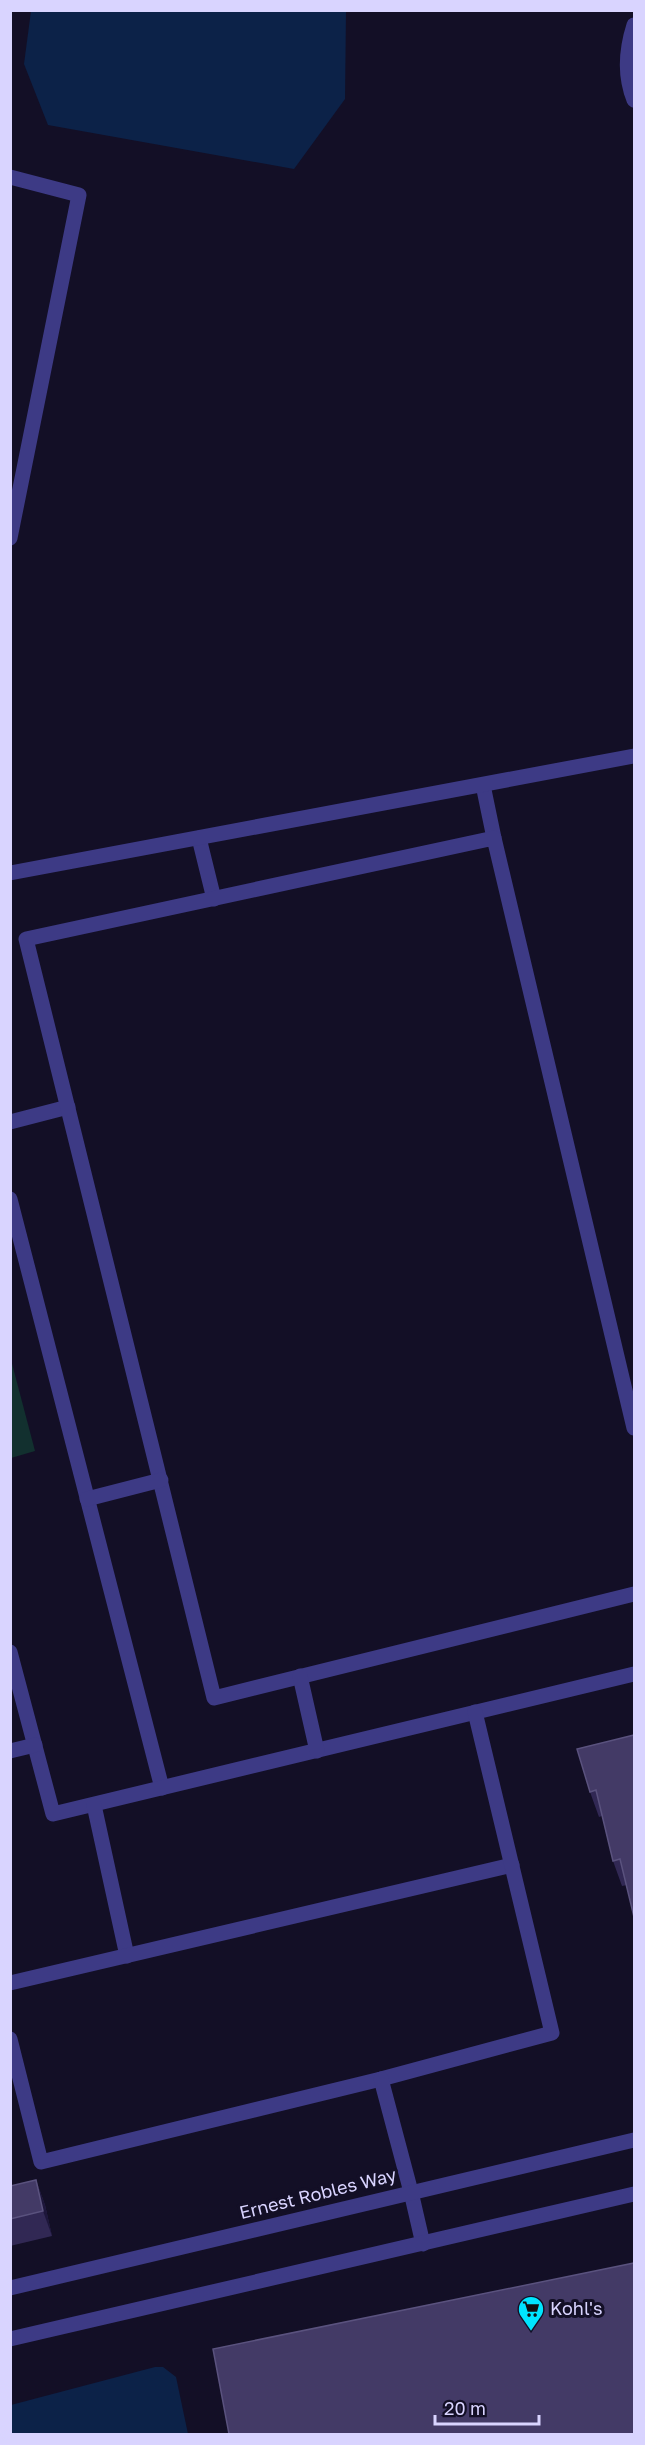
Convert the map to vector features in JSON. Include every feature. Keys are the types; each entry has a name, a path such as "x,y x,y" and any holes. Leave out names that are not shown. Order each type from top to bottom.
{"street":[{"path":"634,25 628,46 627,68 634,100"},
{"path":"10,177 79,195 10,538"},
{"path":"10,873 634,756"},
{"path":"483,785 634,1428"},
{"path":"199,838 214,899"},
{"path":"494,838 26,939 214,1698 634,1594"},
{"path":"10,1122 68,1107"},
{"path":"10,1199 162,1788"},
{"path":"87,1499 161,1480"},
{"path":"10,1652 53,1815 634,1674"},
{"path":"300,1677 317,1751"},
{"path":"10,2039 41,2162 381,2079 552,2033 475,1712"},
{"path":"10,1751 35,1745"},
{"path":"93,1805 127,1956"},
{"path":"10,1983 512,1865"},
{"path":"381,2079 423,2244"},
{"name":"Ernest Robles Way","path":"10,2288 634,2140"},
{"path":"10,2339 634,2194"}],"green space":[{"path":"10,1356 35,1451 11,1458 10,1458"}],"water":[{"path":"31,11 346,11 345,99 294,169 48,125 24,64"},
{"path":"155,2367 163,2367 176,2377 188,2434 11,2434 11,2405"}],"building":[{"path":"634,1735 634,1917 620,1859 613,1861 596,1790 590,1792 577,1749"},
{"path":"36,2180 43,2211 10,2219 10,2186"},
{"name":"Kohl's","path":"634,2263 634,2434 229,2434 213,2349"}],"place":[{"name":"Kohl's","path":"531,2332"}]}
